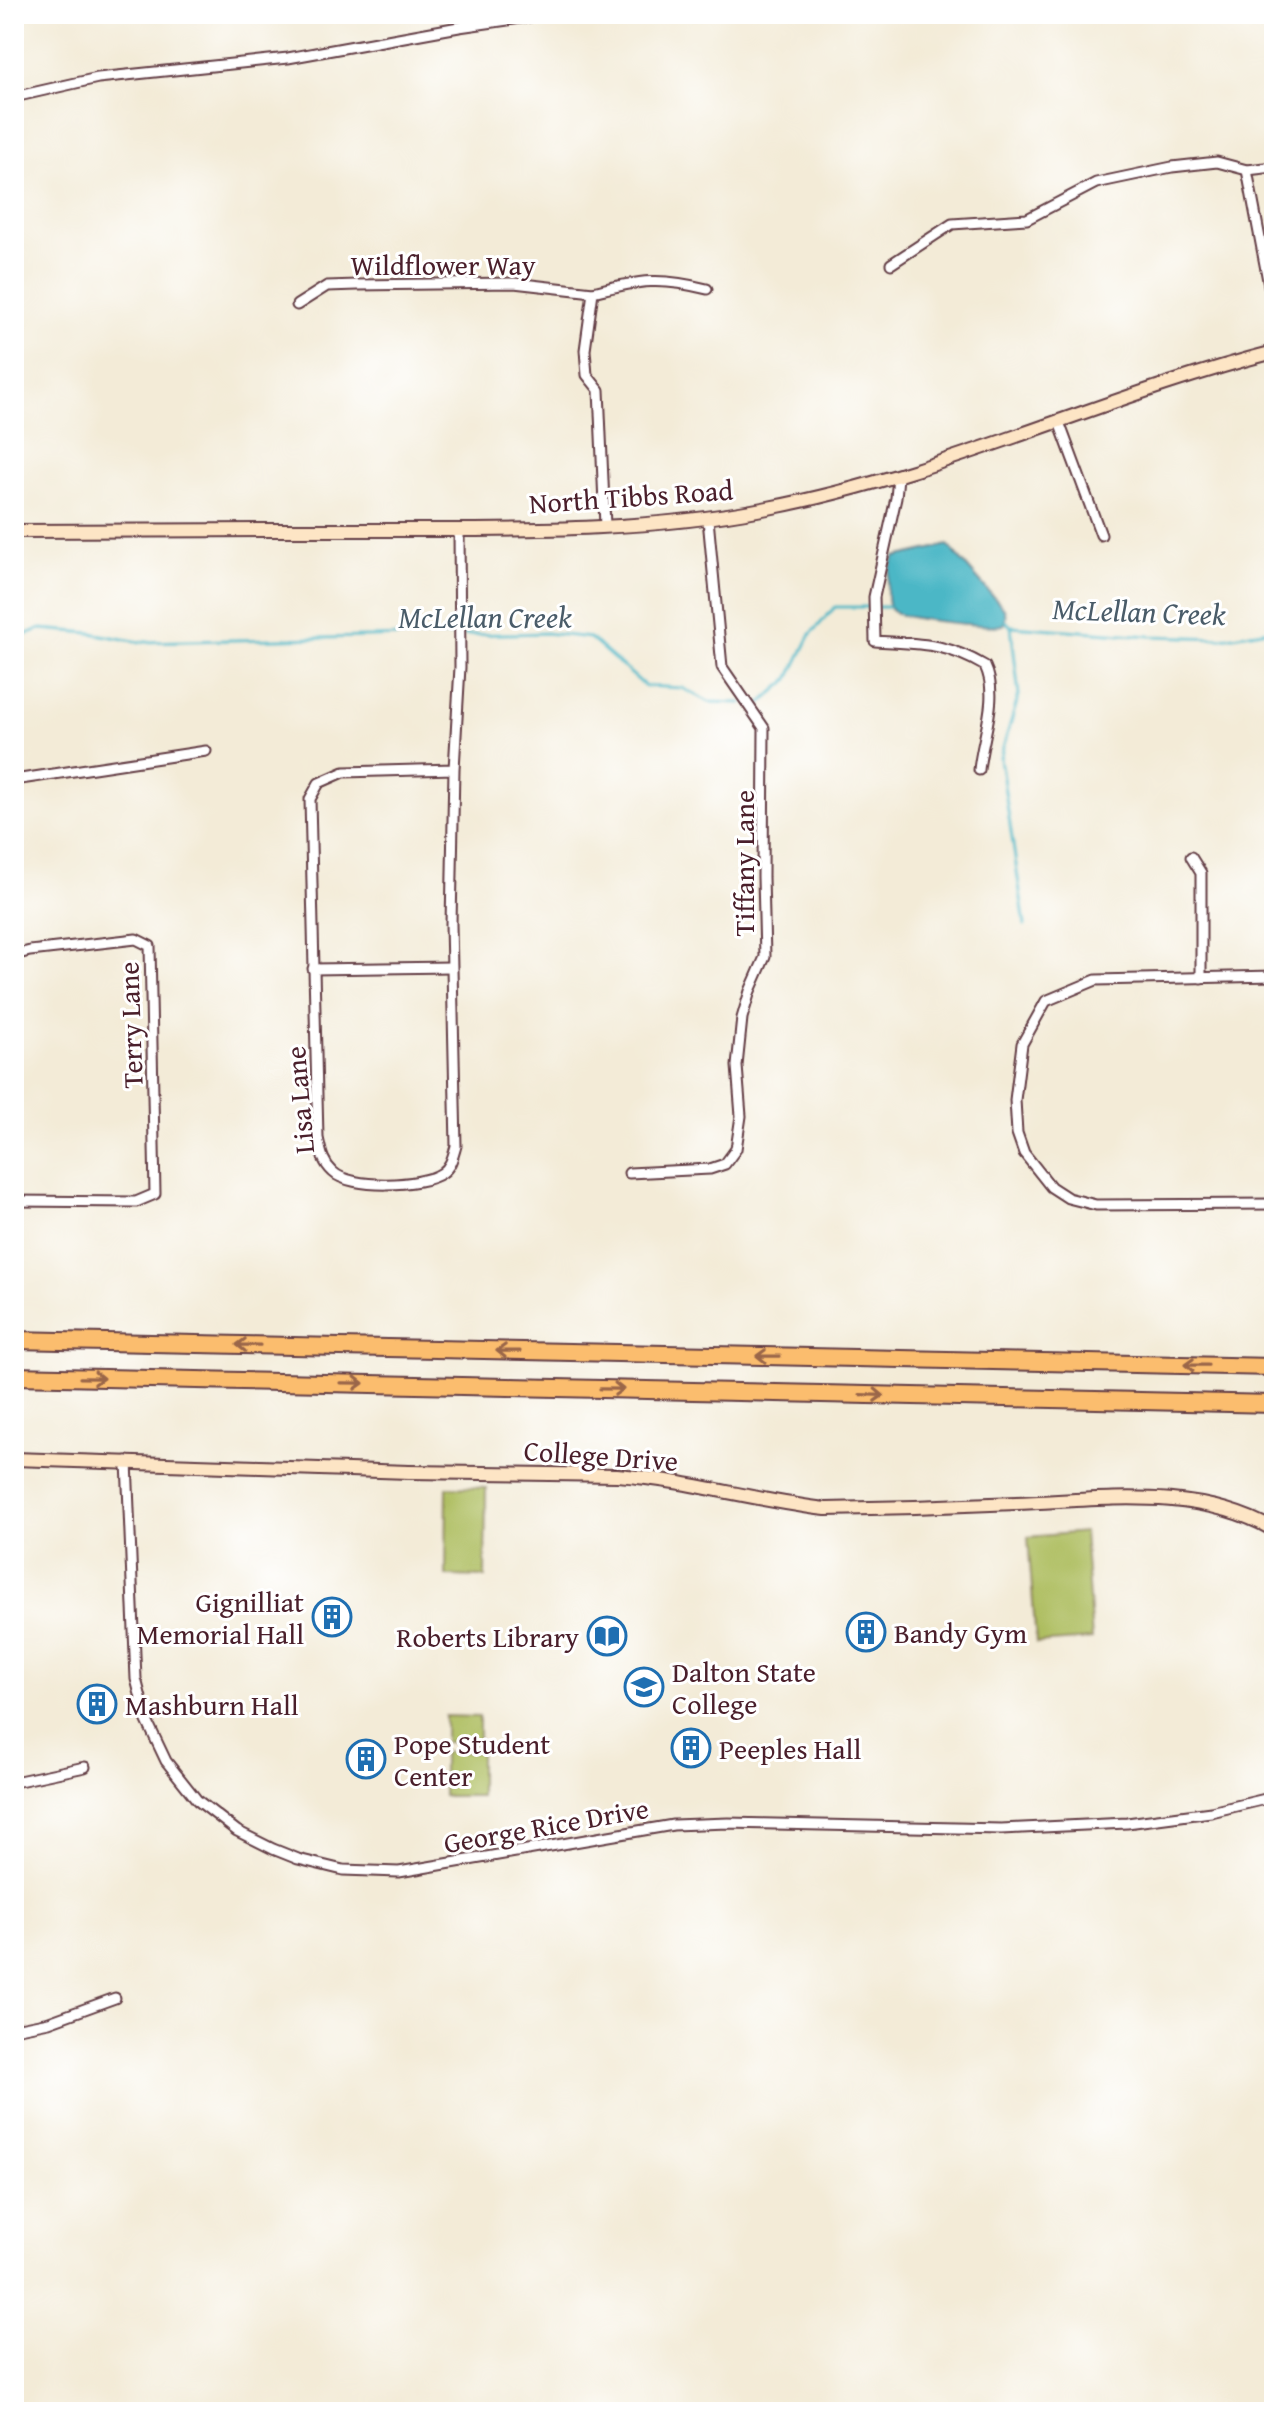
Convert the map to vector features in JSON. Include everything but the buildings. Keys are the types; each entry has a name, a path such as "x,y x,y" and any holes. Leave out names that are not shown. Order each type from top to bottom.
{"highway":[{"path":"14,1340 1274,1367"},
{"path":"14,1376 1274,1404"}],"street":[{"path":"14,97 98,78 288,58 549,14"},
{"path":"891,264 952,224 1027,219 1096,183 1172,167 1217,162 1247,170 1274,167"},
{"path":"1247,170 1274,312"},
{"name":"Wildflower Way","path":"297,305 327,286 514,283 593,292 650,280 675,281 707,289"},
{"path":"593,292 585,350 587,375 599,390 605,526"},
{"name":"North Tibbs Road","path":"14,531 459,530 605,526 708,519 773,508 898,477 1131,395 1274,352"},
{"path":"1059,422 1101,535"},
{"path":"898,477 874,597 875,641 945,647 985,666 990,675 991,696 979,770"},
{"name":"Tiffany Lane","path":"629,1173 710,1169 725,1164 736,1149 741,1116 737,1066 742,1018 765,957 764,728 722,667 708,519"},
{"name":"Lisa Lane","path":"454,769 344,772 319,783 310,799 318,1138 324,1162 335,1175 350,1182 406,1183 429,1180 444,1171 452,1160 456,1146 451,967 454,769 460,667 459,530"},
{"path":"14,780 206,751"},
{"path":"1191,857 1201,873 1201,978"},
{"name":"Terry Lane","path":"14,955 136,939 150,946 155,1194 136,1202 14,1201"},
{"path":"313,969 451,967"},
{"path":"1274,976 1096,980 1046,1001 1022,1044 1016,1086 1017,1133 1024,1153 1051,1187 1068,1198 1096,1205 1274,1204"},
{"name":"College Drive","path":"14,1459 409,1472 617,1475 826,1509 1181,1500 1236,1512 1274,1530"},
{"name":"George Rice Drive","path":"127,1461 135,1668 147,1721 166,1761 197,1800 237,1831 298,1859 343,1870 399,1872 673,1825 728,1823 1001,1829 1127,1823 1211,1812 1274,1797"},
{"path":"14,1782 85,1767"},
{"path":"14,2029 49,2022 115,1998"}],"green space":[{"path":"447,1487 486,1488 485,1577 446,1576"},
{"path":"1084,1532 1092,1639 1036,1643 1028,1537"},
{"path":"445,1716 479,1717 479,1743 445,1742"},
{"path":"443,1752 480,1752 480,1796 443,1796"}],"water":[{"path":"948,545 1004,609 1006,616 1003,625 928,620 899,614 889,607 888,585 895,557"}],"waterway":[{"name":"McLellan Creek","path":"749,703 760,704 789,679 811,634 835,607 888,607"},
{"name":"McLellan Creek","path":"1005,621 1011,626 1151,636 1222,638 1274,629"},
{"path":"1011,626 1019,695 1000,758 1025,925"},
{"name":"McLellan Creek","path":"14,639 40,629 91,633 140,642 456,635"},
{"name":"McLellan Creek","path":"463,635 546,633 590,638 645,686 682,688 709,702 742,703"}],"place":[{"name":"Gignilliat Memorial Hall","path":"332,1617"},
{"name":"Bandy Gym","path":"866,1632"},
{"name":"Roberts Library","path":"607,1636"},
{"name":"Dalton State College","path":"644,1687"},
{"name":"Mashburn Hall","path":"97,1704"},
{"name":"Peeples Hall","path":"691,1748"},
{"name":"Pope Student Center","path":"366,1759"}]}
